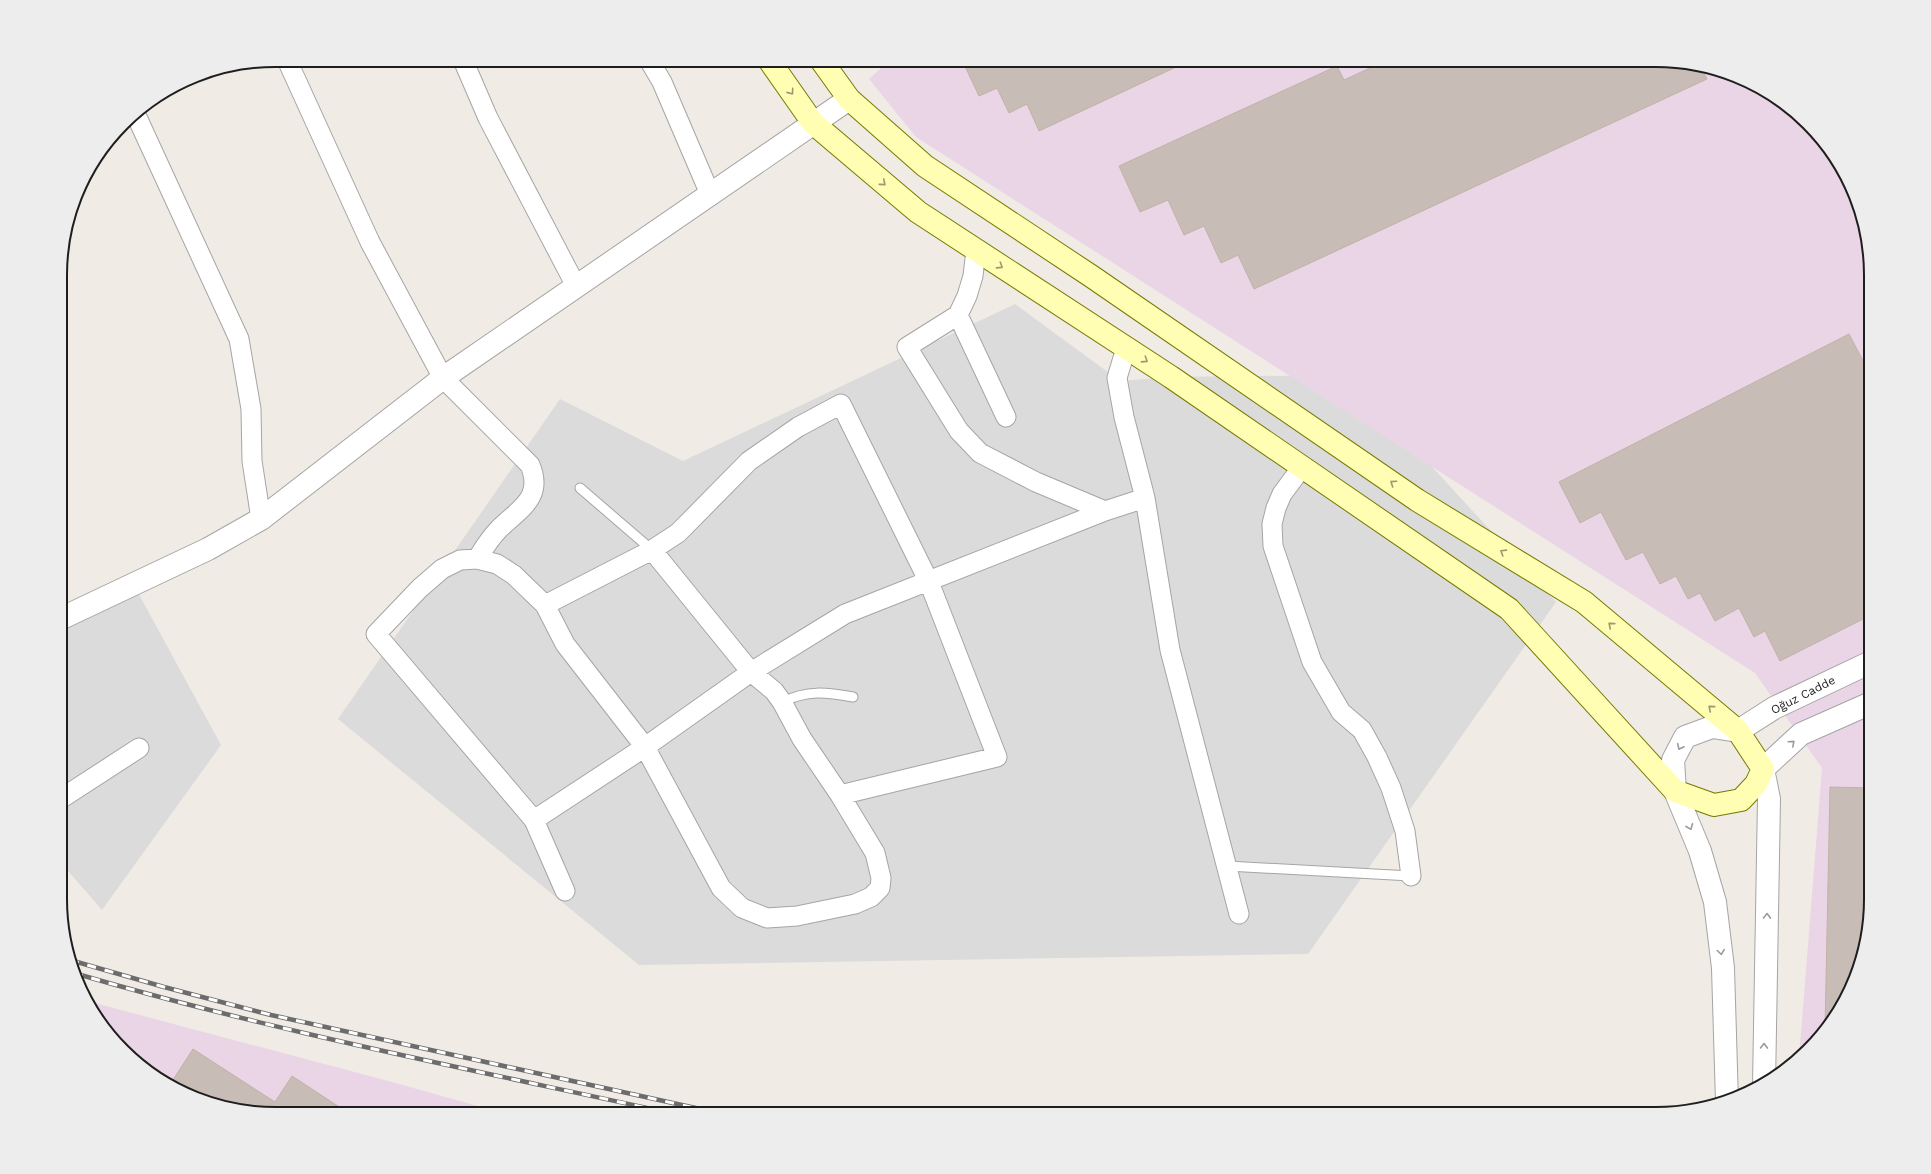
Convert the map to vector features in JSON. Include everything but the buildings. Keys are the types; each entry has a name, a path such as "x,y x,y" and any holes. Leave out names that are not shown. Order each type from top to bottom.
{"main road":[{"path":"774,67 813,123 918,212 1126,348 1509,609 1675,790 1714,805 1741,800 1756,784 1763,769 1738,731 1584,602 1417,500 1098,280 925,166 848,99 826,67"}],"street":[{"path":"290,67 370,242 442,378 530,465 533,473 534,490 527,504 499,529 477,559"},
{"path":"466,67 488,118 576,286"},
{"path":"653,67 662,82 710,194"},
{"path":"67,616 208,549 261,519 442,378 848,99"},
{"path":"138,119 239,339 251,409 252,461 261,519"},
{"path":"976,250 973,276 967,296 958,315 908,347 959,431 980,453 1036,482 1105,511"},
{"path":"958,315 1006,417"},
{"path":"1126,348 1117,378 1124,417 1144,498 1170,650 1239,914"},
{"path":"545,605 652,550 678,533 749,461 798,427 841,404 929,582 998,757 840,795"},
{"path":"1302,467 1282,494 1276,508 1272,524 1273,546 1312,662 1341,712 1362,730 1377,757 1391,788 1404,831 1412,876"},
{"path":"534,820 645,747 751,672 845,614 1105,511 1144,498"},
{"path":"565,891 534,820 376,634 420,588 442,569 460,560 477,559 496,564 514,575 545,605 565,644 645,747 721,888 742,908 767,918 797,916 855,904 871,897 880,888 881,878 874,853 840,795 802,739 782,702 774,692 751,672 652,550"},
{"name":"Oğuz Cadde","path":"1738,731 1774,708 1864,665"},
{"path":"1764,1077 1769,799 1763,769 1802,734 1864,706"},
{"path":"1727,1095 1723,968 1714,902 1700,851 1675,790 1673,760 1685,737 1712,727 1738,731"},
{"path":"67,795 139,748"}],"lane":[{"path":"580,488 652,550"},
{"path":"782,702 797,695 813,692 853,697"},
{"path":"1227,866 1412,876"}],"shaded area":[{"path":"882,67 1670,67 1710,74 1748,88 1783,110 1803,128 1829,159 1843,183 1857,221 1864,261 1864,913 1857,953 1843,991 1821,1026 1803,1046 1800,1049 1822,768 1755,673 916,137 869,79"},
{"path":"1015,304 1120,381 1171,377 1348,375 1556,602 1308,954 639,965 338,719 560,399 683,461"},
{"path":"136,589 221,745 102,910 67,870 67,622"},
{"path":"95,1003 481,1107 261,1107 221,1100 183,1086 148,1064 128,1046 110,1026"}],"railway":[{"path":"77,962 271,1015 691,1107"},
{"path":"82,975 148,994 298,1032 643,1107"}]}
